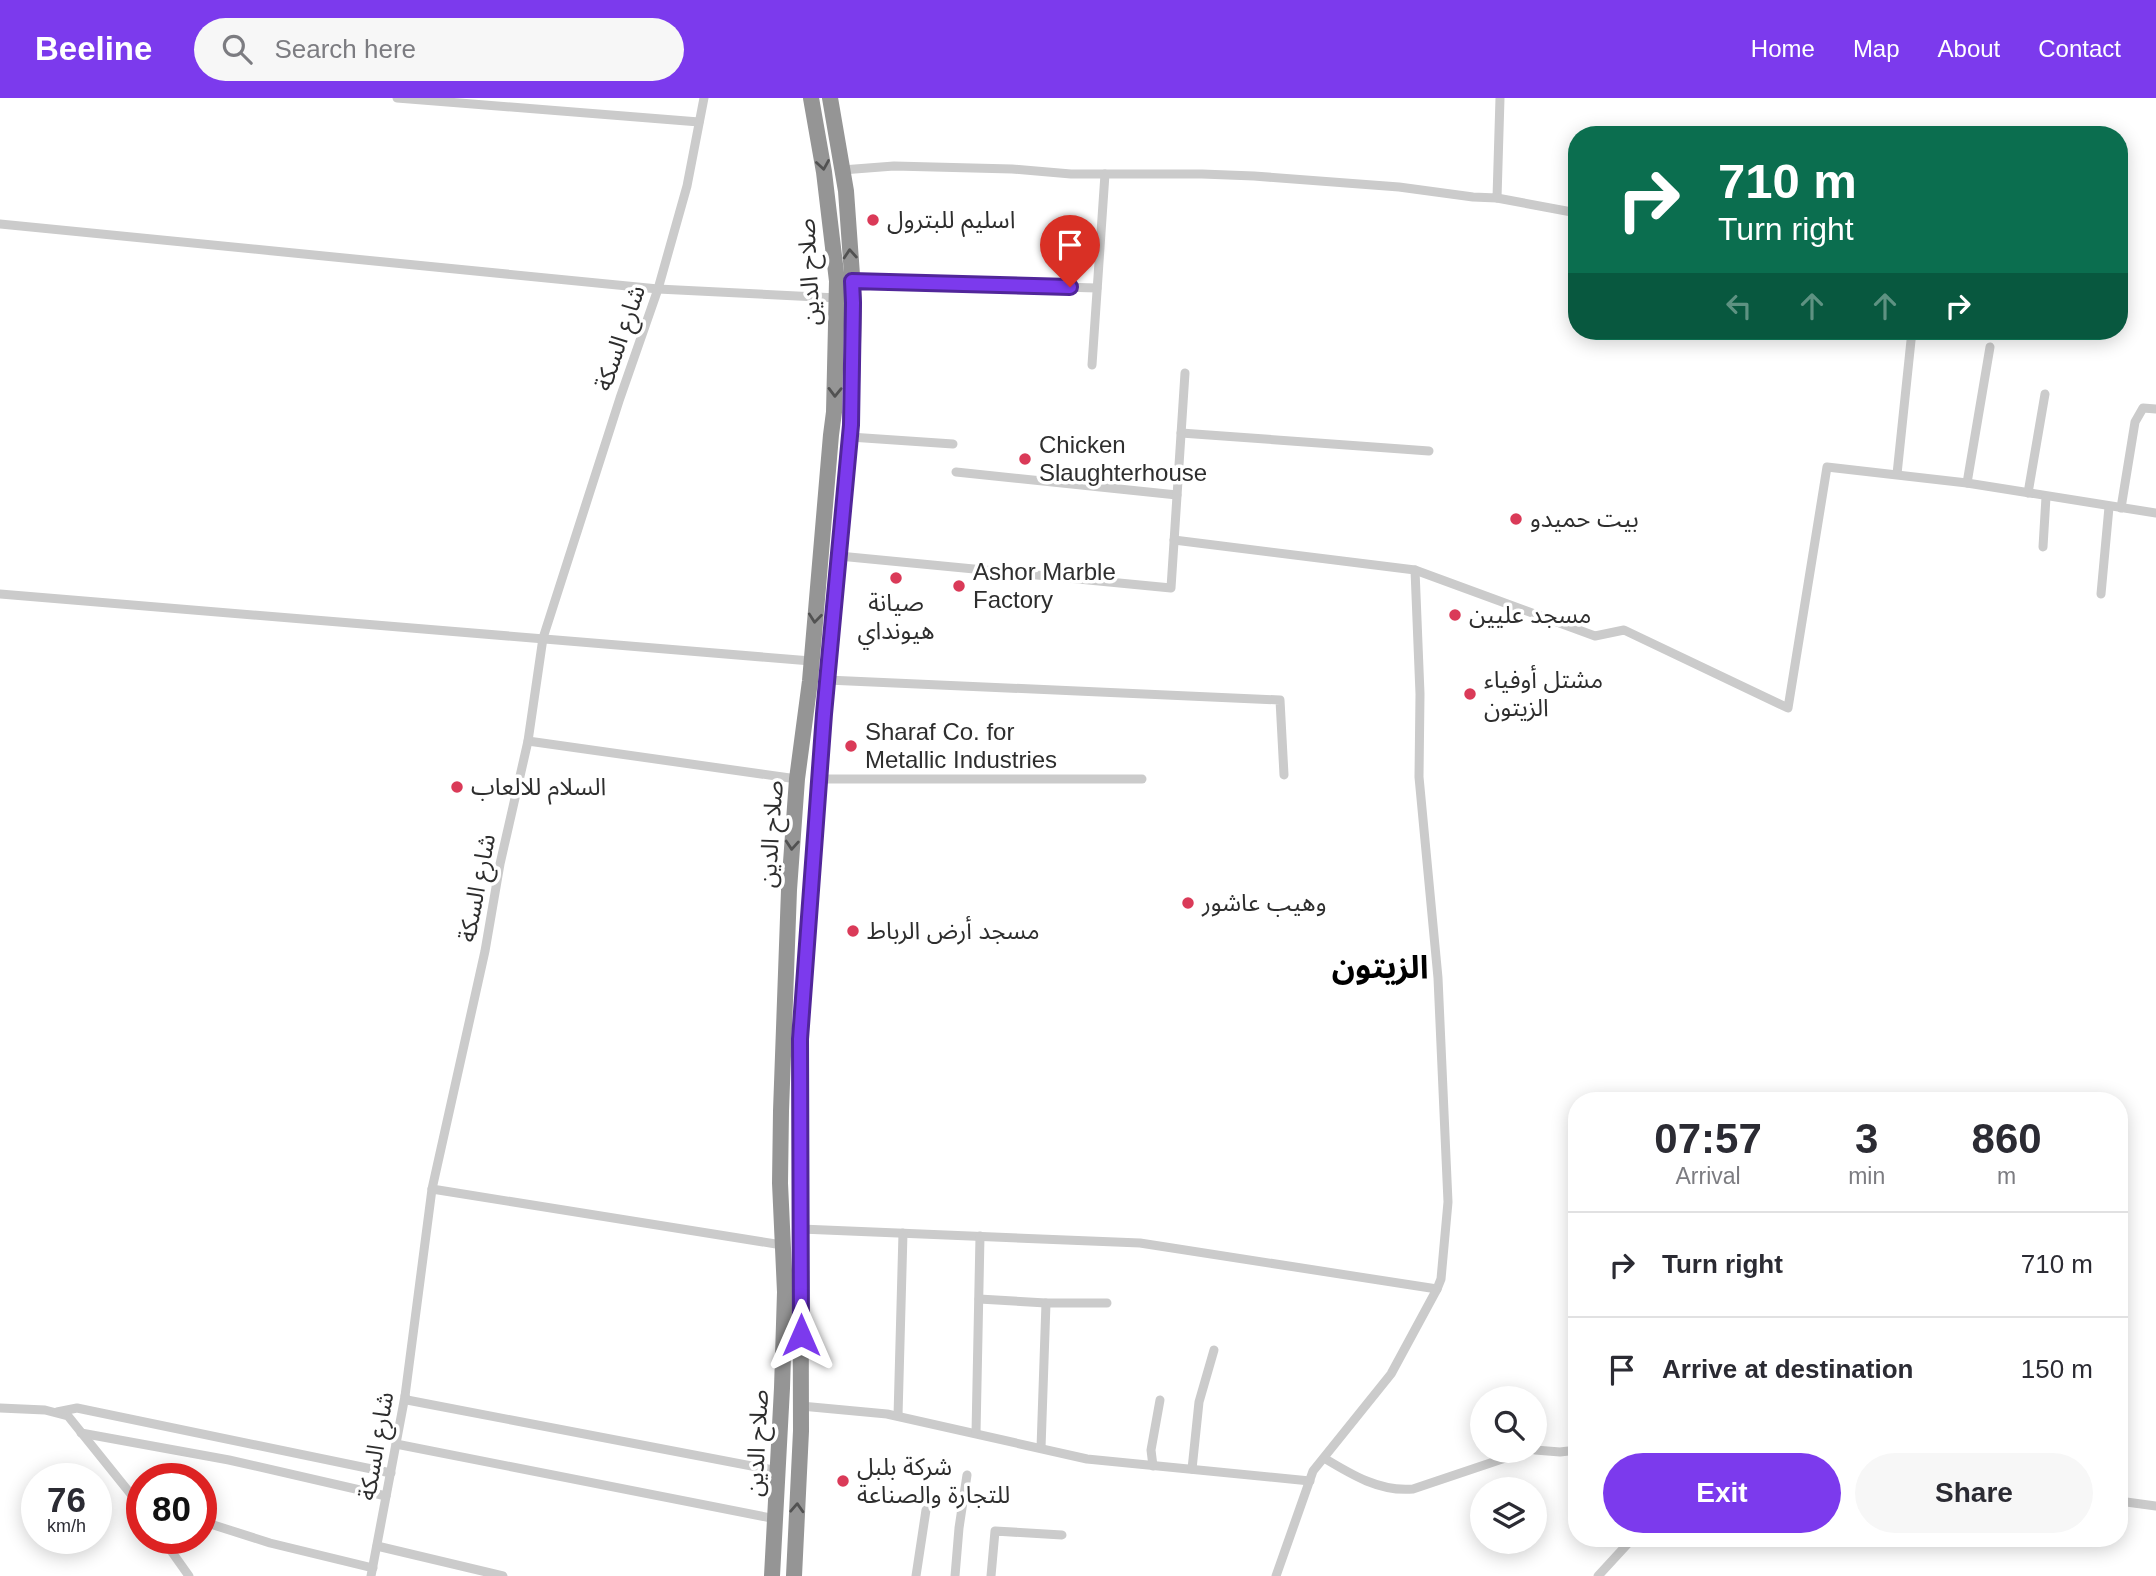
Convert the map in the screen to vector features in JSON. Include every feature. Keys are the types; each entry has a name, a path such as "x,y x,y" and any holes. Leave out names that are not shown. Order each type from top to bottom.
{"highway":[{"name":"صلاح الدين","path":"772,1576 785,1292 780,1183 782,1048 797,779 810,681 834,412 837,281 824,172 811,98"},
{"name":"صلاح الدين","path":"794,1576 801,1406 800,1039 818,779 850,437 853,316 846,191 830,98"}],"street":[{"path":"397,98 699,122"},
{"name":"شارع السكة","path":"372,1572 405,1396 432,1189 528,741 543,638 658,289 687,186 704,98"},
{"path":"1497,198 1500,98"},
{"path":"842,170 894,166 1105,174 1254,176 1399,187 1497,198 1568,211"},
{"path":"1092,365 1105,174"},
{"path":"0,224 658,289 837,298"},
{"path":"852,281 1097,288"},
{"path":"1897,474 1911,340"},
{"path":"1967,483 1990,347"},
{"path":"839,556 1171,588 1185,373"},
{"path":"2028,493 2045,394"},
{"path":"2121,508 2135,422 2143,408 2156,409"},
{"path":"1181,433 1429,451"},
{"path":"850,437 953,444"},
{"path":"1174,540 1415,570 1595,636 1624,630 1788,708 1827,467 1967,483 2156,513"},
{"path":"956,472 1177,495"},
{"path":"2043,547 2046,497"},
{"path":"2101,594 2109,507"},
{"path":"1276,1576 1313,1471 1391,1374 1441,1279 1448,1202 1438,978 1419,776 1420,694 1415,570"},
{"path":"0,594 811,661"},
{"path":"827,680 1280,700 1284,775"},
{"path":"528,741 797,779"},
{"path":"818,779 1142,779"},
{"path":"432,1189 782,1245"},
{"path":"802,1229 1140,1242 1437,1289"},
{"path":"898,1416 903,1233"},
{"path":"976,1433 980,1236"},
{"path":"979,1299 1107,1303"},
{"path":"1041,1448 1046,1303"},
{"path":"1192,1469 1199,1402 1214,1350"},
{"path":"405,1396 407,1400 778,1471"},
{"path":"1153,1466 1151,1450 1160,1400"},
{"path":"801,1406 898,1416 1087,1459 1310,1481"},
{"path":"0,1408 57,1412 77,1408 391,1473"},
{"path":"57,1412 68,1416 126,1486"},
{"path":"81,1433 229,1460 386,1496"},
{"path":"396,1444 776,1519"},
{"path":"1547,1451 1568,1451"},
{"path":"1324,1458 1353,1475 1387,1489 1399,1490 1413,1489 1490,1463"},
{"path":"955,1576 967,1475"},
{"path":"2128,1502 2156,1506"},
{"path":"916,1576 926,1510"},
{"path":"217,1526 372,1572"},
{"path":"991,1576 995,1531 1062,1535"},
{"path":"377,1546 503,1576"},
{"path":"1598,1576 1625,1547"},
{"path":"173,1554 188,1576"}],"place":[{"name":"اسليم للبترول","path":"873,220"},
{"name":"Chicken Slaughterhouse","path":"1025,459"},
{"name":"بيت حميدو","path":"1516,519"},
{"name":"صيانة هيونداي","path":"896,578"},
{"name":"Ashor Marble Factory","path":"959,586"},
{"name":"مسجد عليين","path":"1455,615"},
{"name":"مشتل أوفياء الزيتون","path":"1470,694"},
{"name":"Sharaf Co. for Metallic Industries","path":"851,746"},
{"name":"السلام للالعاب","path":"457,787"},
{"name":"وهيب عاشور","path":"1188,903"},
{"name":"مسجد أرض الرباط","path":"853,931"},
{"name":"شركة بلبل للتجارة والصناعة","path":"843,1481"}],"district":[{"name":"الزيتون","path":"1380,967"}],"route":[{"path":"801,1335 800,1039 824,714 851,425 852,281 1070,287"}]}
